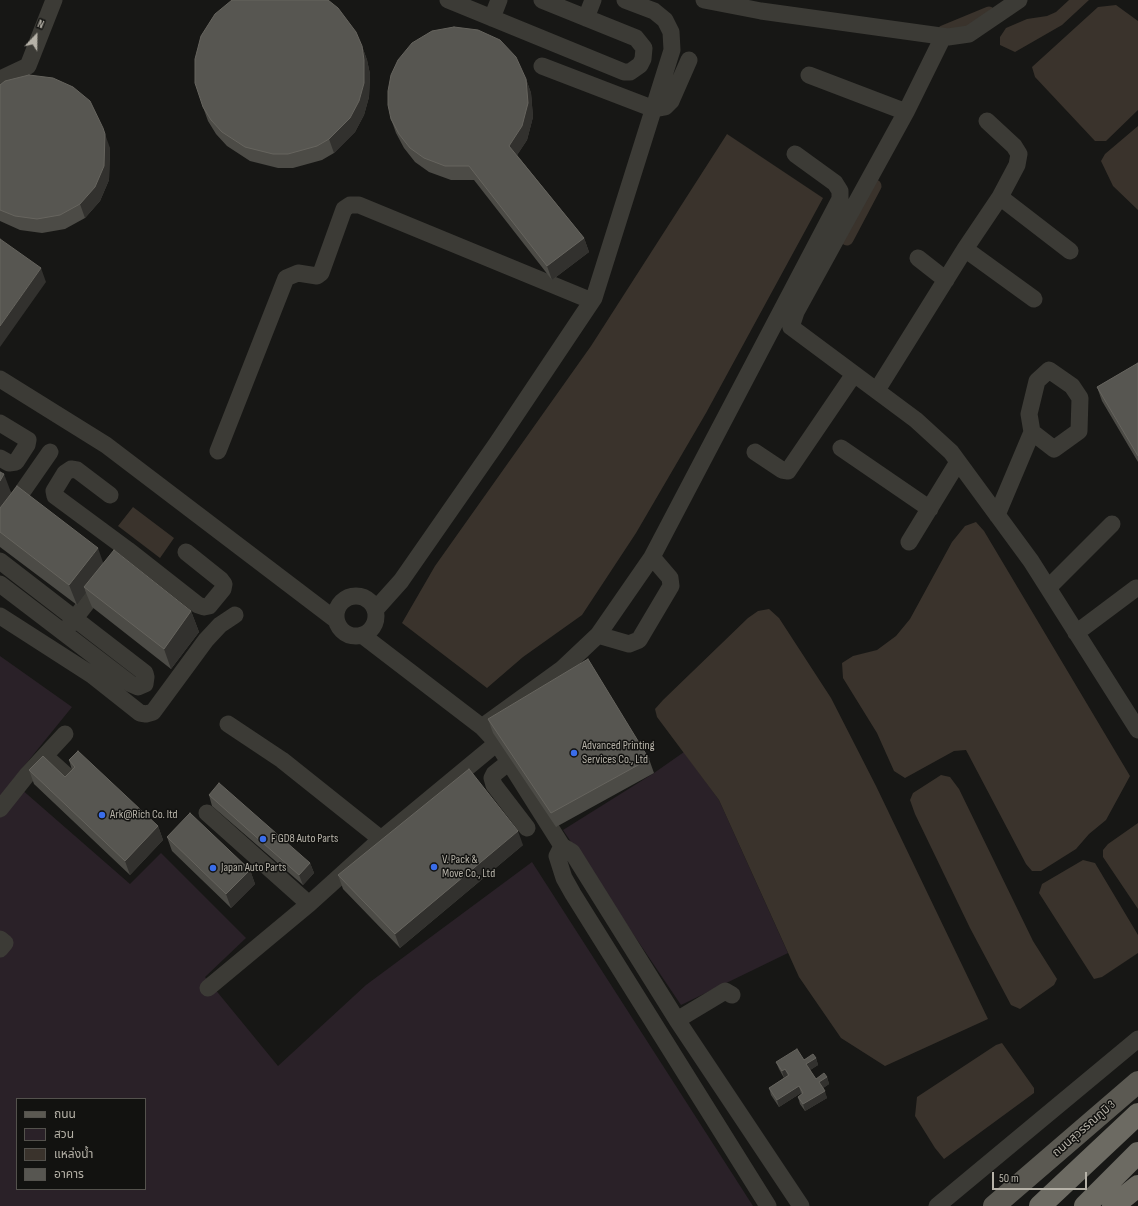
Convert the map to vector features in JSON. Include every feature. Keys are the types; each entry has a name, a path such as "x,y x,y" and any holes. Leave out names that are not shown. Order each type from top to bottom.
{"highway":[{"path":"1040,1206 1138,1114"},
{"path":"1084,1206 1138,1153"},
{"path":"1113,1206 1138,1186"},
{"path":"1125,1206 1138,1190"}],"main road":[{"name":"ถนนสุวรรณภูมิ 3","path":"994,1206 1138,1082"}],"street":[{"path":"0,79 28,66 54,0"},
{"path":"448,0 624,72 630,72 640,65 644,54 641,43 636,38 542,0"},
{"path":"492,18 499,0"},
{"path":"586,18 592,0"},
{"path":"375,610 401,580 497,443 592,300 672,50 671,32 666,20 625,0"},
{"path":"704,0 761,11 946,37 969,34 1019,0"},
{"path":"946,37 796,312 791,327 916,420 951,452 1031,561 1138,730"},
{"path":"542,66 654,109 665,106 671,101 689,60"},
{"path":"809,75 906,112"},
{"path":"877,390 965,249 1000,197 1017,165 1019,154 1014,146 987,121"},
{"path":"482,727 562,669 598,635 652,557 840,199 840,191 834,182 795,154"},
{"path":"1000,197 1070,251"},
{"path":"218,451 286,278 298,273 311,277 317,276 320,273 344,209 350,205 359,205 592,300"},
{"path":"965,249 1034,299"},
{"path":"918,258 946,280"},
{"path":"755,452 782,470 788,471 854,374"},
{"path":"0,379 106,445 336,620 343,632 355,636 368,633 375,623 375,610 368,600 362,597 348,597 338,607 336,620"},
{"path":"0,422 28,440 27,445 16,462 12,464 0,458"},
{"path":"997,515 1032,432"},
{"path":"841,448 930,509"},
{"path":"0,524 50,452"},
{"path":"909,542 958,462"},
{"path":"110,495 77,470 71,469 65,472 54,491 55,496 120,560 198,605 204,607 208,606 223,589 224,584 186,552"},
{"path":"1048,588 1112,524"},
{"path":"598,635 629,644 639,640 671,586 670,578 652,557"},
{"path":"64,633 120,560"},
{"path":"0,562 145,673 146,677 144,684 138,687 134,686 0,584"},
{"path":"1076,633 1136,588"},
{"path":"0,616 92,675 140,713 146,714 152,712 206,640 220,625 235,615"},
{"path":"362,635 482,727 497,743 562,846 572,852 677,1020 801,1206"},
{"path":"228,724 282,760 381,839"},
{"path":"0,809 27,775 65,734"},
{"path":"208,988 309,904 381,839 497,743"},
{"path":"45,756 76,784"},
{"path":"509,762 494,774 492,778 494,785 527,828"},
{"path":"207,813 309,904"},
{"path":"562,846 558,856 564,878 573,894 768,1206"},
{"path":"0,939 5,943 0,949"},
{"path":"677,1020 725,991 732,995"},
{"path":"936,1206 1138,1039"}],"green space":[{"path":"0,656 72,707 12,781 130,884 161,853 246,938 205,977 278,1066 366,985 532,862 753,1206 0,1206"},
{"path":"684,752 719,800 788,953 681,1005 563,830 654,773"}],"water":[{"path":"1069,0 1089,0 1062,25 1015,52 1000,45 1000,37 1006,28 1027,19 1047,16 1056,12"},
{"path":"1116,5 1138,21 1138,110 1106,141 1095,141 1035,77 1032,67 1098,7"},
{"path":"1138,126 1138,210 1113,186 1101,161 1105,154"},
{"path":"727,134 823,198 706,413 636,533 582,615 523,657 487,688 402,623 435,566 591,346"},
{"path":"133,507 174,538 160,558 118,526"},
{"path":"976,522 984,531 1130,776 1106,820 1089,834 1076,849 1041,871 1032,871 1026,864 966,750 954,751 905,778 894,771 877,733 843,678 842,663 853,656 877,650 896,636 910,619 952,542 965,526"},
{"path":"769,609 779,618 831,698 876,786 988,1019 885,1066 841,1038 799,977 719,800 657,717 655,709 663,700 748,618 758,611"},
{"path":"941,775 950,777 959,789 1033,941 1057,979 1054,985 1020,1009 1011,1005 970,928 915,814 910,800 913,793"},
{"path":"1138,823 1138,909 1103,857 1103,850 1108,844"},
{"path":"1083,860 1095,863 1138,935 1138,953 1102,977 1094,979 1039,893 1042,884"},
{"path":"1002,1043 1034,1088 1034,1093 944,1159 935,1148 915,1116 917,1097 996,1045"}],"building":[{"path":"232,0 328,0 338,8 356,32 362,46 364,60 364,83 359,101 350,118 329,139 317,146 288,154 273,154 245,147 222,132 211,120 203,107 195,83 195,59 201,36 215,14"},
{"path":"454,27 478,30 500,40 516,57 526,79 528,103 522,126 509,146 584,238 547,266 469,166 445,166 424,158 410,148 399,134 391,119 388,105 388,91 391,75 398,60 412,43 432,31"},
{"path":"29,75 53,78 73,87 90,101 105,134 104,166 95,187 80,204 60,215 37,219 15,216 0,210 0,85 5,81"},
{"path":"0,239 41,268 0,326"},
{"path":"1138,363 1138,456 1097,387"},
{"path":"0,472 4,474 0,481"},
{"path":"17,486 98,548 69,585 0,532 0,508"},
{"path":"114,550 191,611 164,649 84,587"},
{"name":"Advanced Printing Services Co., Ltd","path":"588,659 649,759 551,813 488,719"},
{"name":"Ark@Rich Co. ltd","path":"78,751 158,826 125,861 29,770 43,756 65,777 75,767 69,760"},
{"name":"V. Pack & Move Co., Ltd","path":"469,769 518,831 395,934 338,875"},
{"name":"F GD8 Auto Parts","path":"219,783 310,863 299,875 209,795"},
{"name":"Japan Auto Parts","path":"190,813 250,870 226,894 167,837"},
{"path":"797,1049 804,1060 813,1054 816,1058 806,1064 816,1079 824,1073 827,1077 819,1082 825,1091 803,1104 798,1097 803,1093 799,1086 777,1100 769,1088 789,1075 785,1069 782,1071 776,1062"}],"waterway":[{"path":"943,32 989,13"},
{"path":"847,239 875,186"}],"place":[{"name":"Advanced Printing Services Co., Ltd","path":"574,753"},
{"name":"Ark@Rich Co. ltd","path":"102,815"},
{"name":"F GD8 Auto Parts","path":"263,839"},
{"name":"V. Pack & Move Co., Ltd","path":"434,867"},
{"name":"Japan Auto Parts","path":"213,868"}]}
